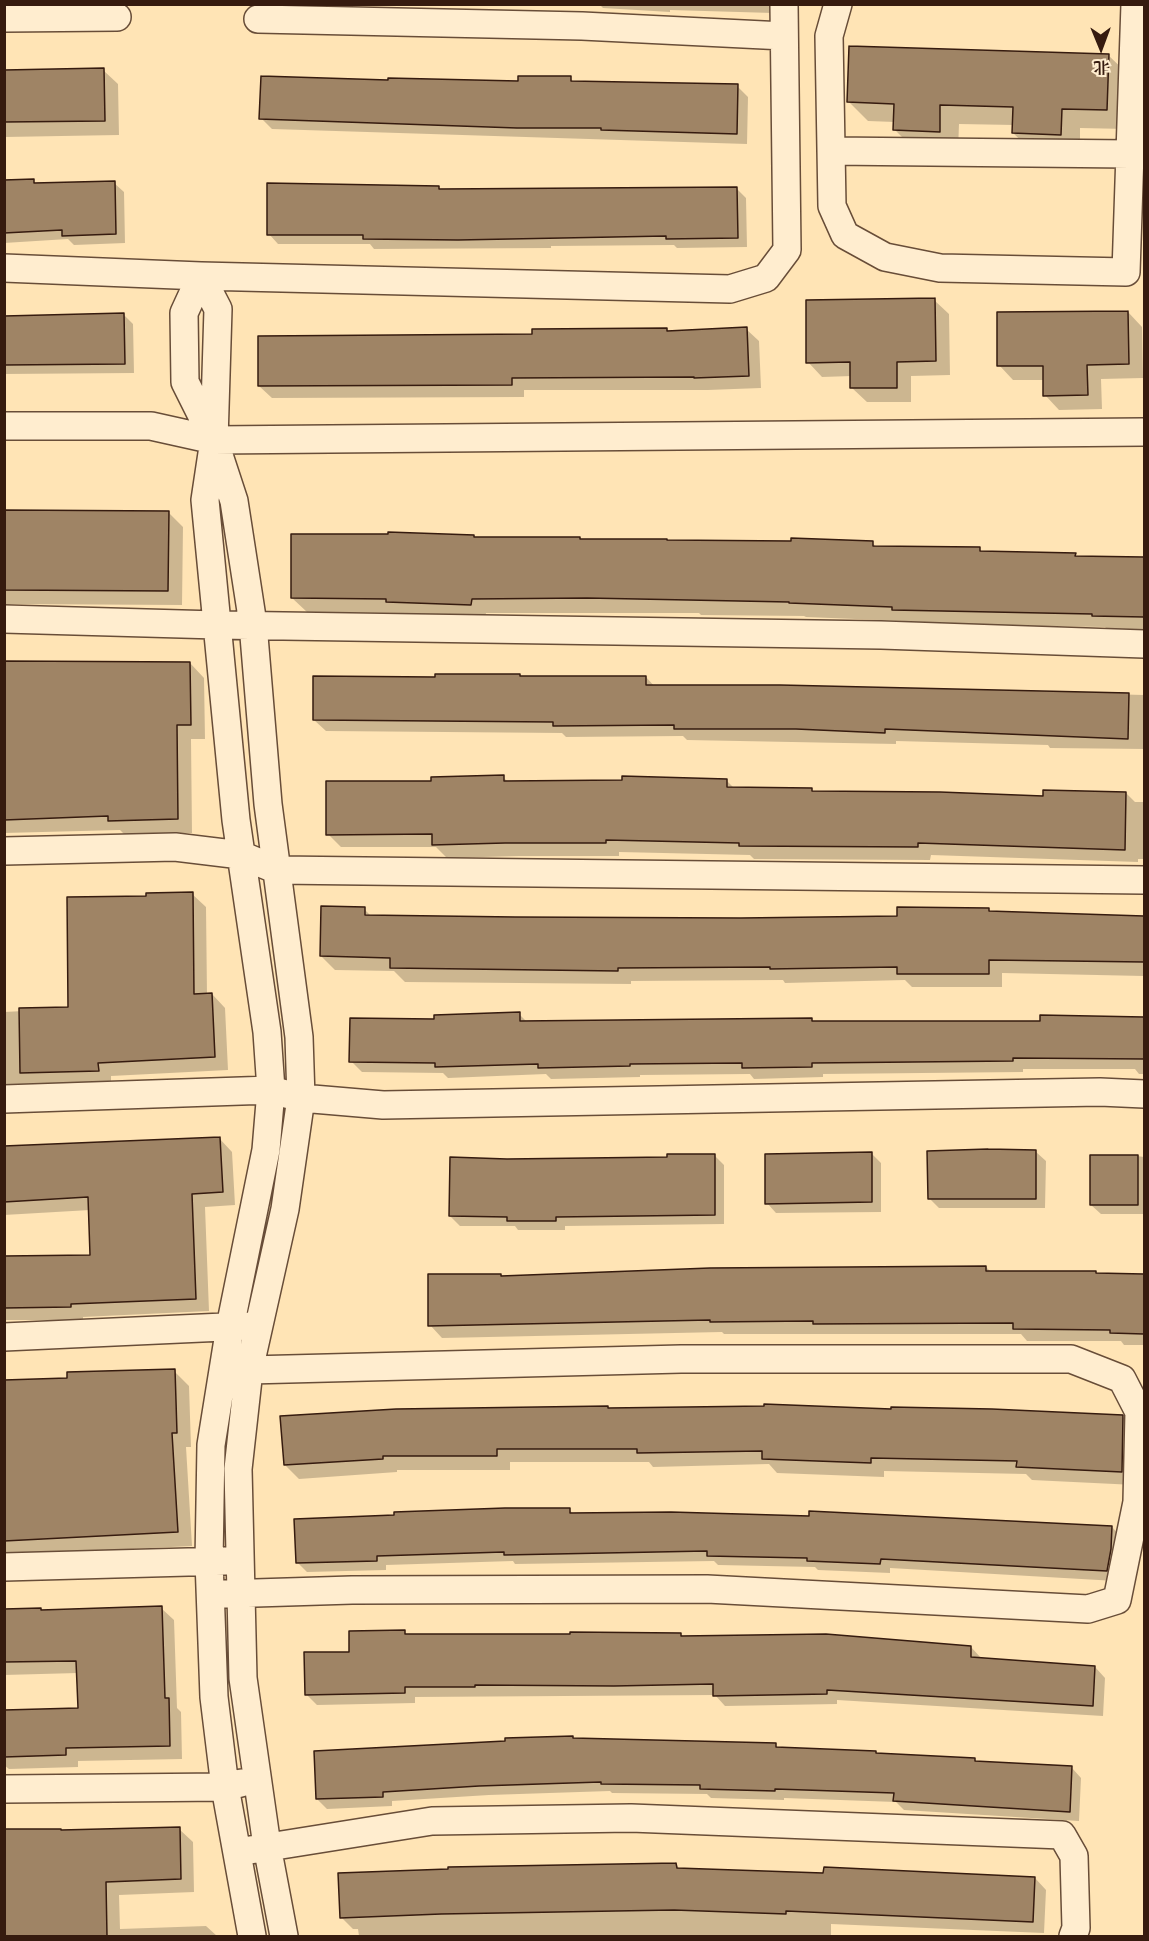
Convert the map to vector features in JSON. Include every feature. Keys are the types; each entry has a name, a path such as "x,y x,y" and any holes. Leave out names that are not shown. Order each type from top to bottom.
{"street":[{"path":"4,268 201,276 730,289 766,278 787,250 784,4"},
{"path":"838,4 830,36 832,206 845,235 885,257 940,268 1126,272 1135,4"},
{"path":"4,18 117,17"},
{"path":"258,19 582,26 784,36"},
{"path":"831,151 1130,154"},
{"path":"201,276 218,309 214,440 205,501 241,855 267,1032 271,1090 266,1150 230,1327 211,1445 209,1561 214,1697 225,1787 252,1936"},
{"path":"4,426 151,426 214,440 1144,432"},
{"path":"214,440 234,501 253,624 268,804 299,1037 301,1098 285,1209 249,1370 238,1469 243,1678 267,1846 284,1936"},
{"path":"4,619 217,625 881,635 1144,644"},
{"path":"4,851 175,847 241,855 277,870 1144,880"},
{"path":"4,1099 271,1090 301,1098 383,1104 1088,1092 1144,1094"},
{"path":"4,1337 259,1325"},
{"path":"210,1595 352,1590 707,1589 1088,1609 1117,1600 1137,1502 1139,1412 1122,1379 1071,1359 681,1359 249,1370 223,1374"},
{"path":"4,1567 239,1560"},
{"path":"4,1789 225,1787 257,1779"},
{"path":"237,1852 432,1821 631,1818 1062,1835 1074,1856 1076,1928 1073,1936"}],"building":[{"path":"849,46 1109,54 1107,110 1062,109 1061,135 1012,133 1013,107 940,105 940,132 893,130 894,104 847,102"},
{"path":"104,68 105,121 4,122 4,70"},
{"path":"261,76 518,81 518,76 571,76 571,81 738,84 737,134 259,119"},
{"path":"34,179 34,183 115,181 116,234 62,236 62,230 4,233 4,180"},
{"path":"267,183 439,186 439,189 737,187 738,238 666,239 666,236 458,240 363,239 363,235 267,235"},
{"path":"935,298 936,361 897,362 897,388 850,388 850,362 806,363 806,300"},
{"path":"1128,311 1129,364 1087,365 1088,395 1043,396 1043,366 997,366 997,312"},
{"path":"124,313 125,364 4,365 4,316"},
{"path":"747,327 749,376 512,378 512,385 258,386 258,336 532,334 532,329 667,328 667,331"},
{"path":"4,510 169,511 168,591 4,590"},
{"path":"388,532 474,535 474,537 580,537 580,539 791,541 791,538 873,541 873,546 980,547 980,551 1144,557 1144,617 892,610 892,607 789,602 587,598 472,599 471,605 386,602 386,599 291,598 291,534 388,534"},
{"path":"4,661 190,662 191,725 177,725 178,819 108,821 108,816 4,820"},
{"path":"435,674 646,676 646,685 780,685 1129,693 1128,739 885,729 885,733 796,729 674,729 674,725 553,726 553,722 313,720 313,676 435,677"},
{"path":"504,775 504,781 622,780 622,776 727,779 727,787 812,788 812,791 1043,796 1043,790 1126,792 1125,850 918,843 918,847 739,846 739,843 606,840 606,843 432,845 432,834 326,835 326,781 431,781 431,777"},
{"path":"193,892 194,994 212,993 215,1057 98,1063 99,1071 20,1073 19,1008 68,1007 67,897 146,896 146,893"},
{"path":"321,906 365,907 365,915 515,917 897,916 897,907 989,908 989,911 1144,916 1144,962 989,960 989,974 897,974 897,967 618,968 618,971 390,968 390,958 320,956"},
{"path":"520,1012 520,1021 812,1018 812,1021 1040,1021 1040,1015 1144,1017 1144,1059 1013,1058 1013,1061 812,1063 812,1067 742,1068 742,1063 538,1068 538,1064 435,1067 435,1063 349,1062 350,1018 434,1019 434,1015"},
{"path":"220,1137 223,1192 192,1194 196,1299 71,1304 71,1307 4,1308 4,1256 90,1255 88,1197 4,1202 4,1146"},
{"path":"1036,1150 1036,1199 928,1199 927,1151"},
{"path":"872,1152 872,1202 765,1204 765,1154"},
{"path":"667,1154 715,1154 715,1215 556,1217 556,1221 507,1221 507,1217 449,1216 450,1157 507,1159 667,1157"},
{"path":"1090,1155 1138,1155 1138,1205 1090,1205"},
{"path":"986,1266 986,1271 1096,1271 1096,1273 1144,1274 1144,1334 1110,1333 1110,1330 1013,1329 1013,1323 813,1324 813,1321 710,1322 710,1320 428,1326 428,1274 501,1274 501,1276 710,1268"},
{"path":"175,1369 177,1433 172,1433 178,1532 4,1541 4,1380 67,1378 67,1372"},
{"path":"764,1404 891,1409 891,1407 992,1409 1123,1415 1122,1472 1016,1467 1017,1461 871,1458 871,1463 762,1459 762,1451 637,1453 637,1449 497,1449 497,1456 383,1456 383,1459 284,1465 280,1416 396,1409 764,1406"},
{"path":"505,1508 570,1508 570,1513 671,1512 809,1516 809,1511 1112,1526 1111,1549 1107,1571 881,1559 880,1564 807,1561 807,1558 707,1556 707,1551 504,1555 504,1552 377,1556 377,1561 296,1563 294,1519"},
{"path":"162,1606 165,1698 169,1698 170,1746 66,1748 66,1755 4,1757 4,1710 78,1708 76,1661 4,1662 4,1609"},
{"path":"405,1630 405,1634 570,1634 570,1632 681,1633 681,1636 826,1634 971,1646 971,1657 1095,1666 1093,1706 827,1690 827,1694 713,1696 713,1684 475,1685 475,1687 405,1687 405,1693 305,1695 304,1652 349,1652 349,1631"},
{"path":"573,1736 573,1738 776,1743 776,1747 876,1751 876,1753 975,1758 975,1761 1072,1766 1070,1812 893,1801 894,1793 700,1789 700,1785 601,1784 601,1782 479,1786 383,1792 383,1797 316,1799 314,1751 505,1741 505,1738"},
{"path":"180,1827 181,1879 106,1882 107,1936 4,1936 4,1829"},
{"path":"676,1863 677,1868 823,1873 824,1867 1035,1877 1033,1922 786,1911 786,1914 674,1910 340,1918 338,1873 448,1869 448,1867"}]}
